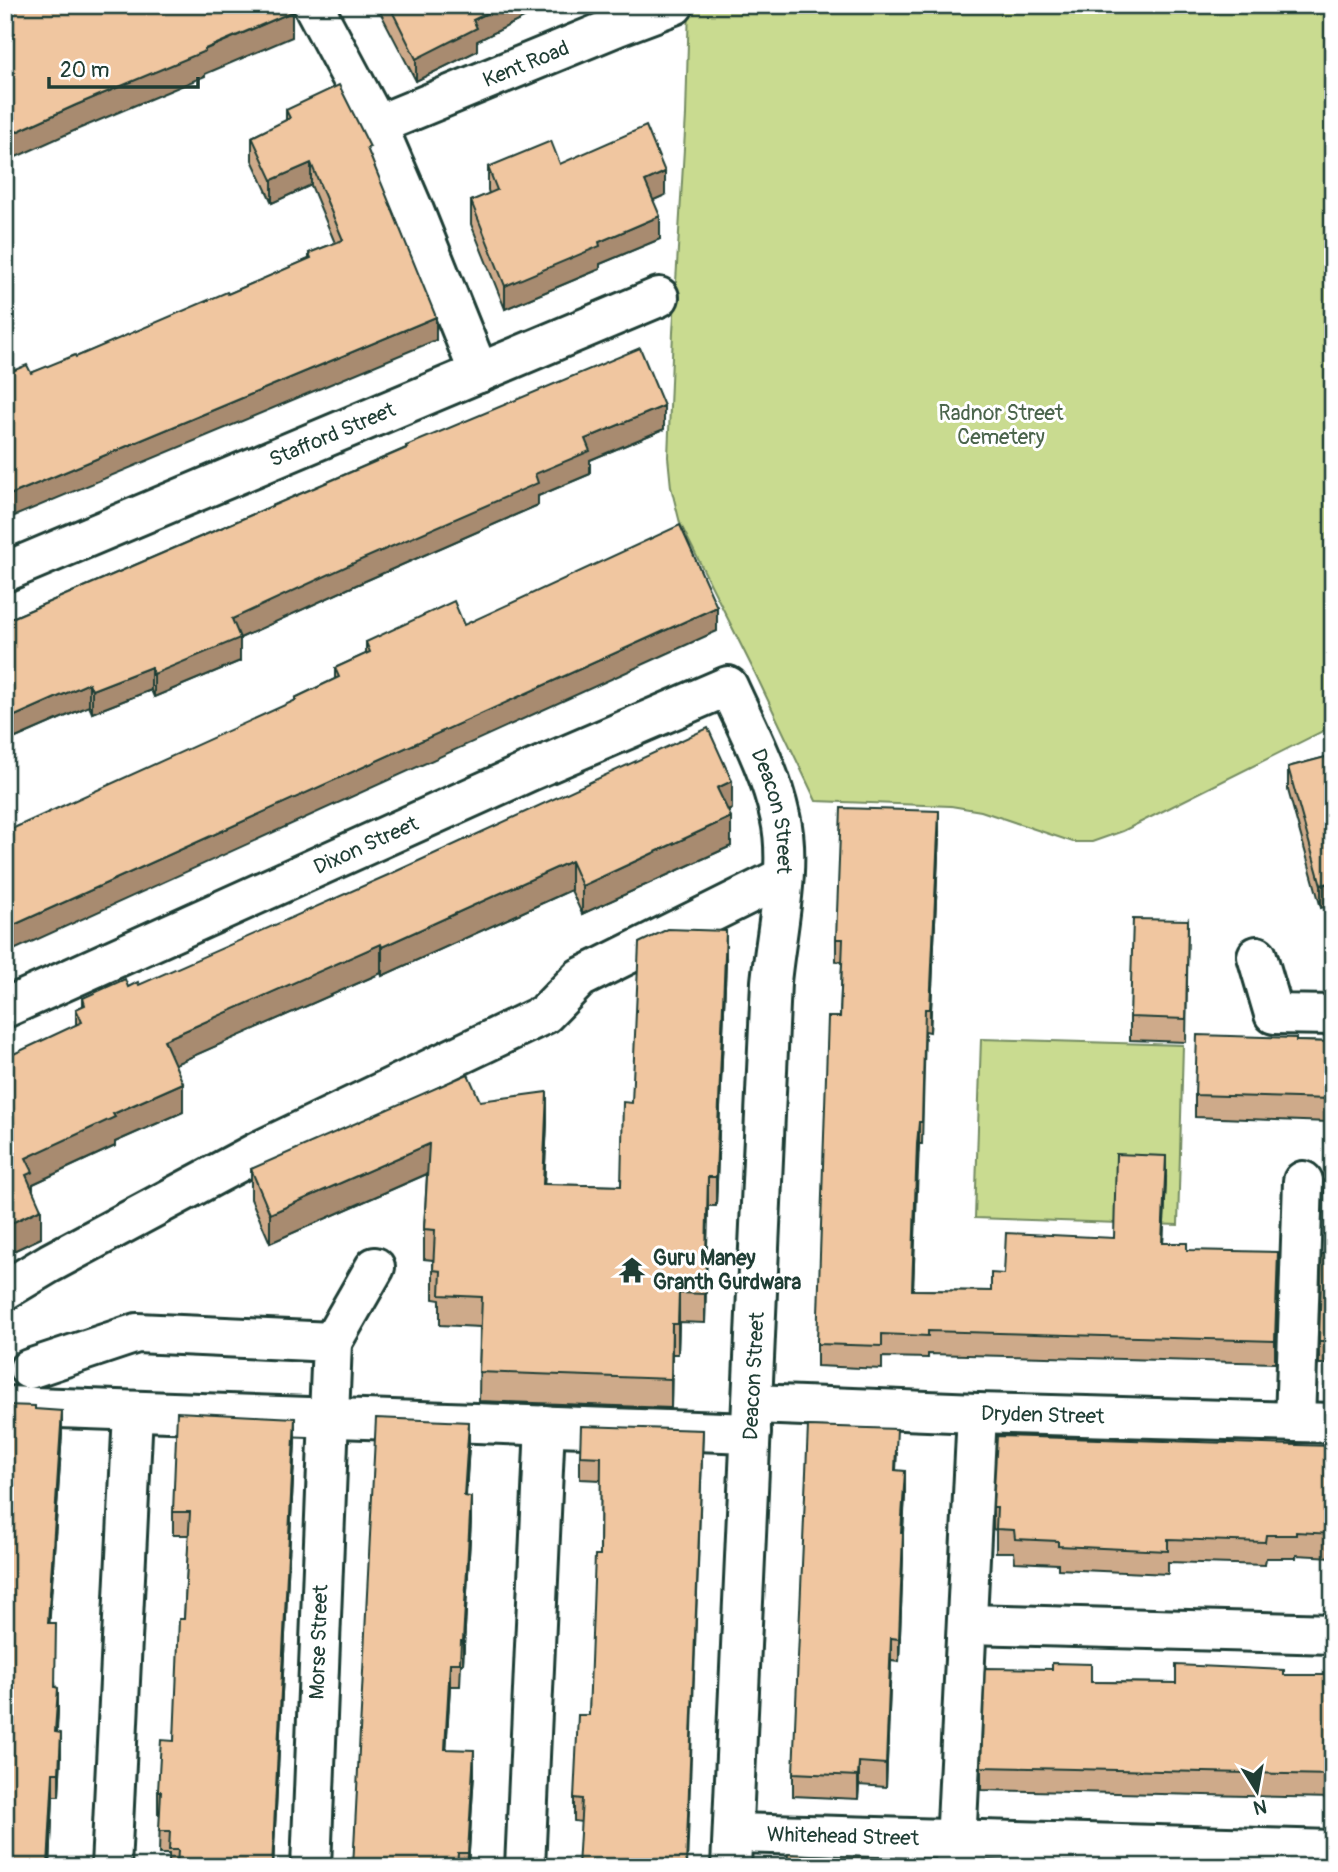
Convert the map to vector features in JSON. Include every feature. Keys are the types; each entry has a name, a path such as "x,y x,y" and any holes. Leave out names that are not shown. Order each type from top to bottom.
{"street":[{"path":"313,5 377,125 479,373"},
{"name":"Kent Road","path":"377,125 674,5"},
{"name":"Stafford Street","path":"5,572 659,297"},
{"name":"Deacon Street","path":"728,686 768,773 781,818 784,848 771,982 732,1850"},
{"name":"Dixon Street","path":"5,1008 530,771 728,686"},
{"path":"5,1290 50,1262 263,1149 545,1014 580,978 783,877"},
{"path":"1257,956 1275,1014 1322,1015"},
{"path":"1295,1422 1317,1220 1303,1181"},
{"path":"29,1369 137,1333 332,1342 375,1267"},
{"name":"Morse Street","path":"311,1867 332,1342"},
{"name":"Dryden Street","path":"5,1406 545,1425 977,1413 1333,1423"},
{"path":"111,1867 133,1412"},
{"path":"955,1854 977,1413"},
{"path":"524,1867 545,1425"},
{"path":"967,1624 1333,1634"},
{"name":"Whitehead Street","path":"732,1850 955,1854 1333,1850"}],"green space":[{"name":"Radnor Street Cemetery","path":"689,5 1333,5 1333,726 1123,831 1092,842 1073,842 981,811 951,806 816,801 680,523 671,487 668,457 686,115"},
{"path":"981,1039 1183,1045 1178,1225 975,1218"}],"building":[{"path":"28,5 289,5 292,12 5,137 5,15"},
{"path":"389,5 504,5 473,20 477,28 416,59"},
{"path":"339,85 370,147 367,148 436,317 5,497 5,374 27,365 31,373 75,355 76,357 311,258 309,253 343,240 311,163 272,180 252,137 290,118 286,110"},
{"path":"646,126 665,172 645,181 660,216 599,242 600,246 505,286 471,201 497,190 488,167 551,141 560,164"},
{"path":"640,348 664,406 585,439 590,451 535,474 538,483 232,619 240,638 154,674 151,667 92,690 89,683 8,719 11,725 5,728 5,621 407,448 406,446"},
{"path":"680,525 717,607 5,929 5,832 296,700 295,698 339,677 335,668 370,652 366,642 454,601 464,625"},
{"path":"708,728 732,781 717,788 731,817 582,886 571,861 382,947 381,944 164,1040 183,1083 113,1114 115,1117 26,1158 33,1172 26,1175 41,1209 5,1226 5,1058 82,1022 76,1009 85,1005 83,998 125,979 128,987 138,982 139,985 388,875"},
{"path":"1333,755 1333,882 1321,885 1288,767"},
{"path":"841,808 939,811 930,1009 925,1009 922,1122 919,1122 917,1144 912,1290 991,1291 991,1273 1004,1274 1006,1233 1114,1238 1116,1154 1166,1156 1162,1243 1187,1243 1187,1250 1278,1252 1275,1341 928,1331 928,1336 882,1334 882,1346 817,1344 828,1017 840,1017 843,939 836,939"},
{"path":"1133,919 1188,920 1186,1019 1130,1017"},
{"path":"668,929 726,931 716,1177 708,1177 705,1294 679,1293 678,1324 672,1324 671,1379 479,1372 482,1297 440,1295 441,1271 433,1270 435,1230 424,1229 429,1144 270,1214 251,1169 468,1074 480,1101 547,1092 543,1184 621,1186 623,1102 632,1103 639,943"},
{"path":"1197,1035 1333,1042 1333,1140 1329,1140 1330,1099 1195,1095"},
{"path":"1322,1254 1333,1254 1333,1341 1319,1341"},
{"path":"5,1405 35,1406 35,1409 62,1411 48,1623 56,1623 55,1687 58,1688 55,1732 61,1733 59,1773 53,1773 48,1866 60,1867 5,1867"},
{"path":"177,1412 295,1418 272,1867 177,1867 178,1850 169,1850 170,1831 159,1831 161,1740 174,1741 179,1619 184,1619 190,1512 173,1512"},
{"path":"376,1418 469,1422 464,1496 471,1497 463,1641 460,1663 450,1663 445,1749 474,1750 468,1853 458,1853 457,1867 353,1867"},
{"path":"581,1426 703,1430 686,1867 578,1867 582,1799 574,1798 578,1715 589,1715 595,1555 600,1555 601,1457 580,1456"},
{"path":"808,1426 897,1429 895,1470 905,1471 899,1639 891,1638 886,1764 859,1762 858,1776 793,1773"},
{"path":"997,1436 1333,1446 1333,1534 1296,1532 1296,1535 1266,1535 1265,1542 1168,1539 1168,1551 1058,1546 1058,1541 1015,1539 1014,1530 996,1529 997,1507 993,1507"},
{"path":"1052,1663 1091,1664 1091,1682 1176,1683 1176,1665 1284,1670 1284,1675 1333,1675 1333,1775 981,1767 985,1668 1052,1669"},
{"path":"788,1854 882,1858 882,1867 787,1867"}],"place":[{"name":"Guru Maney Granth Gurdwara","path":"632,1270"}]}
